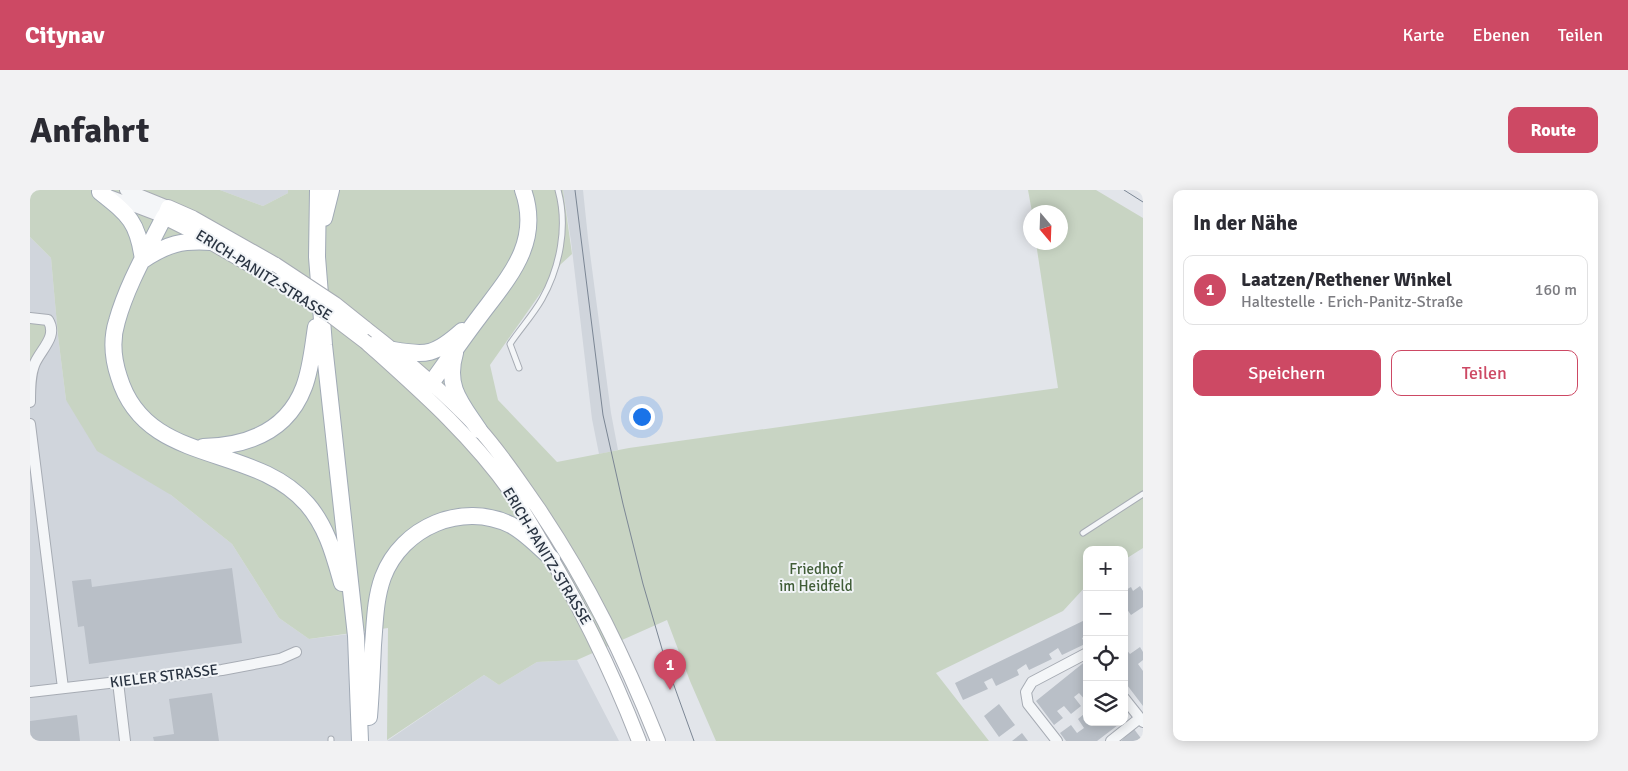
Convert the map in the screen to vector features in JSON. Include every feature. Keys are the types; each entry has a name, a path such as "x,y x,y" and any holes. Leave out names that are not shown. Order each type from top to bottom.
{"main road":[{"path":"318,190 317,257 324,354 356,636 360,741"},
{"path":"317,257 331,190"},
{"path":"426,387 455,351 516,267 523,251 527,231 527,213 522,190"},
{"path":"96,191 124,211 134,224 140,239 143,260"},
{"name":"ERICH-PANITZ-STRASSE","path":"166,212 186,228 278,281 329,314 426,387 479,430 522,485 567,552 620,651 658,741"},
{"name":"ERICH-PANITZ-STRASSE","path":"166,212 193,218 276,265 335,304 393,350 426,387 511,492 581,610 605,658 639,741"},
{"path":"166,212 116,322 113,343 115,364 121,384 130,404 142,419 156,431 176,442 255,469 291,490 307,504 320,522 332,545 356,636"},
{"path":"143,260 160,249 176,243 211,242"},
{"path":"195,448 221,447 246,441 264,434 284,419 297,403 305,386 320,300"},
{"path":"393,350 423,354 434,351 447,344 479,316"},
{"path":"455,351 451,373 453,386 479,430"},
{"path":"366,741 377,598 383,577 394,555 408,540 425,527 449,518 488,517 511,526 533,541 552,559"}],"street":[{"name":"ERICH-PANITZ-STRASSE","path":"126,190 166,212"},
{"name":"ERICH-PANITZ-STRASSE","path":"96,191 166,212"},
{"path":"30,318 48,320 52,326 52,332 35,363 30,402"},
{"path":"30,424 63,688"},
{"name":"KIELER STRASSE","path":"30,692 258,664 280,659 296,652"},
{"path":"1057,741 1028,704 1026,692 1032,682 1083,654"},
{"path":"118,682 125,741"},
{"path":"1111,741 1141,720 1128,703"}],"lane":[{"path":"519,368 510,344 542,299 554,272 561,248 563,221 558,190"},
{"path":"1083,533 1143,494"}],"shaded area":[{"path":"220,190 288,190 288,193 263,206"},
{"path":"563,190 583,190 611,413 618,450 599,454 592,419 571,241"},
{"path":"30,237 51,258 66,400 171,495 232,544 279,618 309,639 349,634 355,741 30,741"},
{"path":"577,660 619,741 387,741 484,675 499,685 537,662"}],"green space":[{"name":"Friedhof im Heidfeld","path":"30,190 220,190 263,206 288,193 288,190 563,190 572,254 561,264 490,365 498,400 557,462 629,448 1058,388 1037,250 1068,250 1068,205 1031,205 1028,190 1096,190 1143,218 1143,548 1128,557 1128,546 1083,546 1083,589 1063,611 936,673 989,741 716,741 690,681 667,620 577,660 537,662 499,685 484,675 387,740 388,628 309,639 279,618 232,544 171,495 97,451 66,400 51,258 30,237"},
{"path":"30,318 52,326 30,368"}],"building":[{"path":"232,568 242,643 89,664 84,626 78,627 72,581 91,579 92,587"},
{"path":"1140,586 1143,591 1143,607 1131,615 1128,611 1128,589 1131,587 1133,591"},
{"path":"1083,621 1083,645 1062,655 1058,648 1049,654 1052,659 1029,670 1026,664 1017,670 1019,675 996,686 992,678 984,682 988,689 963,700 955,683"},
{"path":"1140,647 1143,652 1143,660 1138,664 1143,671 1143,706 1128,686 1128,652 1130,654"},
{"path":"1083,663 1083,698 1079,693 1074,697 1081,706 1071,714 1064,706 1057,711 1063,718 1054,725 1036,701"},
{"path":"212,693 219,741 154,741 153,737 174,734 169,699"},
{"path":"999,704 1015,725 999,737 984,716"},
{"path":"77,715 80,741 30,741 30,721"},
{"path":"1083,715 1083,726 1117,726 1097,741 1066,741 1060,733 1071,725 1077,733 1084,728 1078,719"},
{"path":"1134,729 1143,741 1121,741"},
{"path":"1022,733 1028,741 1012,741"}],"tram line":[{"path":"575,190 603,415 643,584 667,666 694,741"},
{"path":"1124,190 1143,202"}],"place":[{"name":"Laatzen/Rethener Winkel","path":"670,690"}]}
